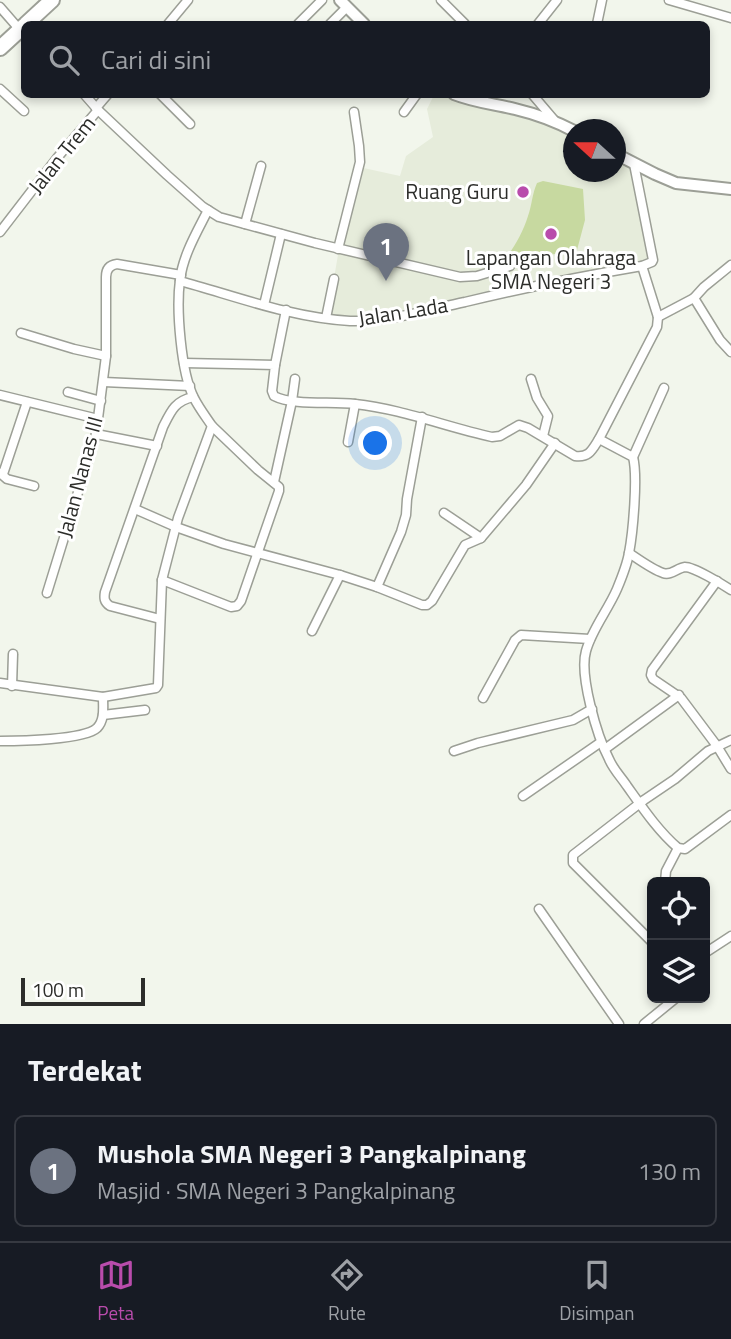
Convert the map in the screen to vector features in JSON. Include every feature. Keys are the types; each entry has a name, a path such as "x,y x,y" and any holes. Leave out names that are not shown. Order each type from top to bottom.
{"highway":[{"path":"30,21 52,0"},
{"path":"0,48 21,30"}],"main road":[{"path":"344,4 361,21"},
{"path":"464,98 518,110 563,126"},
{"path":"626,160 676,183 731,189"}],"street":[{"path":"170,21 188,0"},
{"path":"301,21 321,0"},
{"path":"441,0 462,21"},
{"path":"541,21 557,0"},
{"path":"598,21 602,0"},
{"path":"669,0 731,18"},
{"path":"332,21 344,4"},
{"path":"0,7 21,24"},
{"path":"0,89 24,111"},
{"path":"88,98 167,176 219,217 338,249 460,277 477,276 510,266"},
{"name":"Jalan Trem","path":"0,232 105,98"},
{"path":"164,98 190,124"},
{"path":"404,112 413,98"},
{"path":"535,98 556,122"},
{"path":"338,249 360,162 354,113"},
{"path":"286,310 275,365 273,394 278,398 355,404 422,417 492,437 500,436 519,425 575,456 582,457 589,454 600,439 657,327 658,317 642,266 653,260 634,164"},
{"path":"245,224 261,166"},
{"path":"162,580 237,606 280,489 212,426 193,397 184,363 179,326 180,278 189,248 208,210"},
{"path":"264,305 281,234"},
{"name":"Jalan Nanas III","path":"47,593 96,433 106,356 107,270 111,265 122,264 180,278"},
{"path":"658,317 694,298 731,265"},
{"name":"Jalan Lada","path":"180,278 264,305 326,318 362,320 414,314 642,266"},
{"path":"326,318 334,279"},
{"path":"694,298 720,340 731,352"},
{"path":"21,333 106,356"},
{"path":"184,363 275,365"},
{"path":"274,482 295,379"},
{"path":"531,379 537,398 548,416 543,436"},
{"path":"104,382 190,386"},
{"path":"664,388 633,457 634,497 629,553 617,590 590,639 583,661 584,670 592,709 609,761 640,804 678,848 685,849 731,815"},
{"path":"68,392 101,401"},
{"path":"1,397 98,419"},
{"path":"160,619 110,606 104,598 163,427 182,399 193,397"},
{"path":"27,402 1,474 4,478 34,486"},
{"path":"348,442 355,404"},
{"path":"377,587 401,532 422,417"},
{"path":"0,683 103,697 156,688 162,580 176,527 212,426"},
{"path":"96,433 157,446"},
{"path":"600,439 633,457"},
{"path":"135,509 224,544 340,575 427,605 465,545 481,538 526,485 555,443"},
{"path":"444,513 481,538"},
{"path":"629,553 664,574 689,568 731,590"},
{"path":"312,631 340,575"},
{"path":"717,581 651,675 679,695 718,746 731,769"},
{"path":"483,698 515,640 521,635 590,639"},
{"path":"12,686 13,654"},
{"path":"523,796 679,695"},
{"path":"0,741 30,741 93,731 103,715 103,697"},
{"path":"454,751 573,720 592,709"},
{"path":"103,715 145,710"},
{"path":"650,940 573,863 573,855 708,751 731,740"},
{"path":"665,877 678,848"},
{"path":"538,909 620,1024"},
{"path":"710,950 731,936"},
{"path":"644,1024 670,1003"}],"shaded area":[{"path":"432,98 450,98 542,119 563,130 563,182 626,182 626,164 630,166 653,261 386,315 354,318 328,313 339,249 359,167 400,176 406,156 433,137 427,109"}],"green space":[{"name":"Lapangan Olahraga SMA Negeri 3","path":"543,181 583,189 585,220 577,250 527,259 502,268 500,266 526,223 537,183"}],"place":[{"name":"Ruang Guru","path":"523,192"},
{"name":"Lapangan Olahraga SMA Negeri 3","path":"551,234"},
{"name":"Mushola SMA Negeri 3 Pangkalpinang","path":"386,281"}]}
